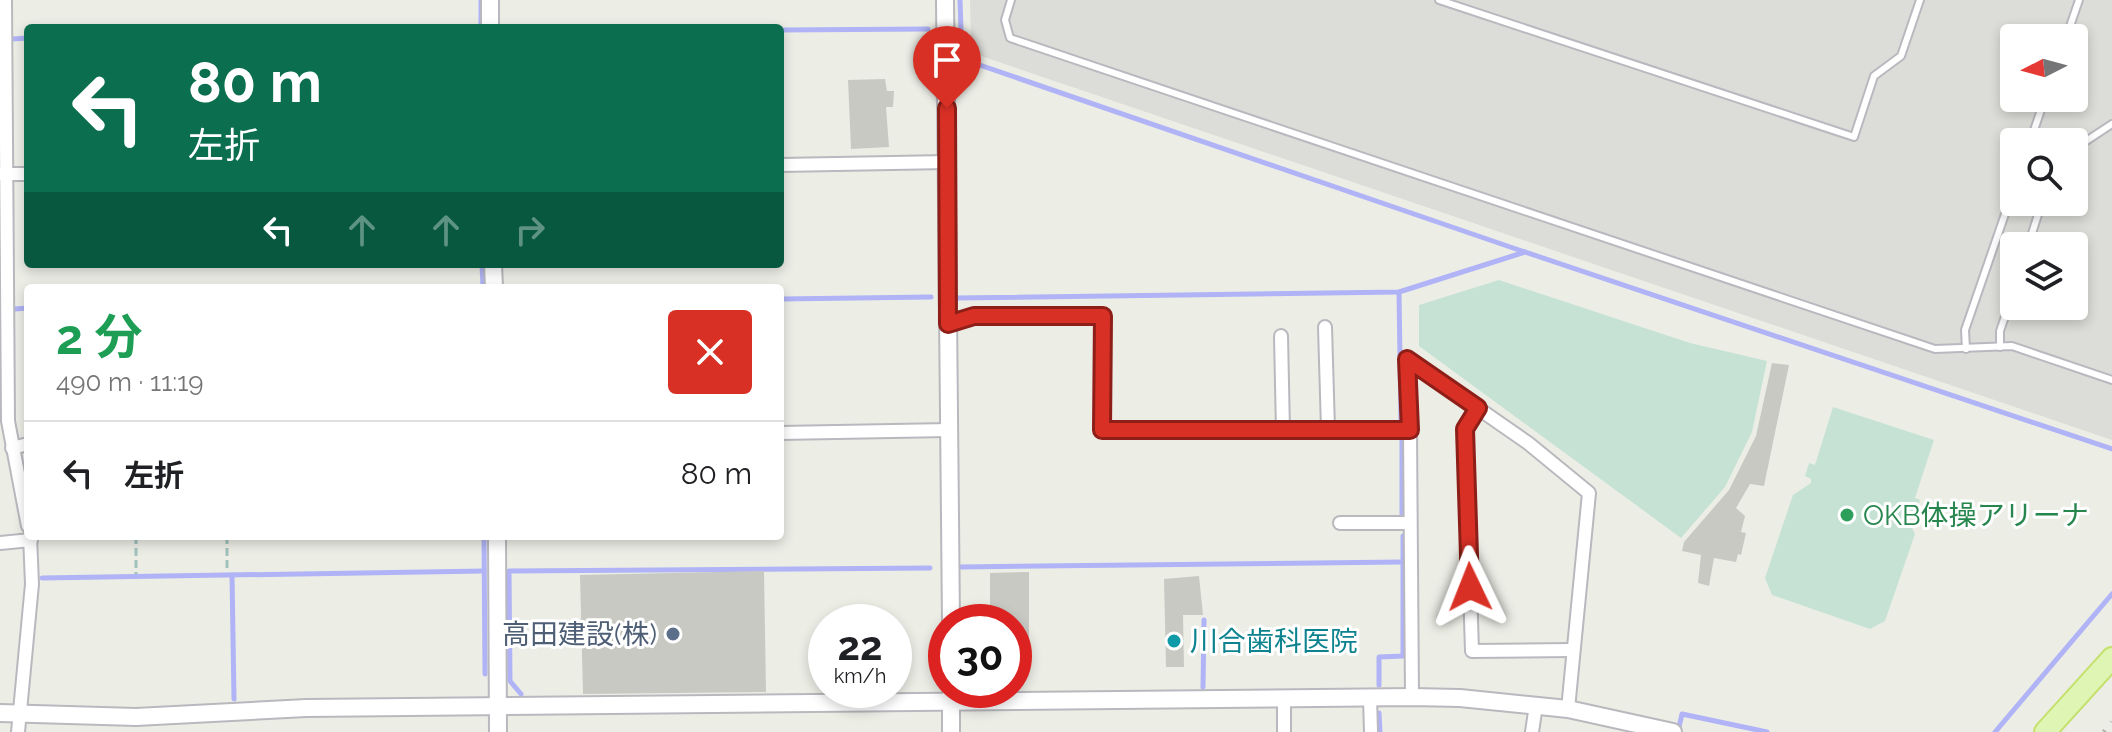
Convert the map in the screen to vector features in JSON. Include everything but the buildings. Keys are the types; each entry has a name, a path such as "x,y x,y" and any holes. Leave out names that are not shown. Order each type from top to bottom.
{"main road":[{"path":"2045,732 2112,658"}],"street":[{"path":"5,0 4,339 8,421 24,506"},
{"path":"490,0 490,24"},
{"path":"945,0 951,604"},
{"path":"784,165 948,162"},
{"path":"3,174 24,174"},
{"path":"948,324 974,316 1103,316 1102,430 1410,430"},
{"path":"1325,327 1328,429"},
{"path":"1281,336 1283,431"},
{"path":"1412,697 1407,359 1528,443 1589,493 1568,709"},
{"path":"1478,408 1465,429 1472,651 1573,650"},
{"path":"784,433 949,430"},
{"path":"12,448 24,445"},
{"path":"1340,523 1410,523"},
{"path":"0,543 24,539"},
{"path":"18,732 32,584 30,540"},
{"path":"497,540 498,732"},
{"path":"0,713 136,717 306,708 928,696"},
{"path":"1032,696 1460,698 1568,709 1673,732"},
{"path":"1370,697 1371,732"},
{"path":"1284,698 1284,732"},
{"path":"1532,732 1536,705"},
{"path":"951,708 951,732"}],"lane":[{"path":"1011,0 1005,20 1010,38 1935,349 2012,346 2112,380"},
{"path":"1439,0 1464,4 1854,137 1874,76 1901,56 1920,0"},
{"path":"2071,24 2079,0"},
{"path":"2088,140 2112,124"},
{"path":"1966,349 1965,330 2004,216"},
{"path":"2000,347 2004,320"}],"path":[{"path":"136,540 136,574"},
{"path":"227,540 227,572"}],"shaded area":[{"path":"970,0 2112,0 2112,440 981,56 971,43"}],"green space":[{"path":"1499,280 1690,343 1767,361 1752,432 1725,487 1681,538 1419,346 1419,305"},
{"name":"OKB体操アリーナ","path":"1833,407 1934,440 1915,498 1920,500 1916,513 1909,511 1907,518 1915,534 1885,621 1870,629 1772,595 1765,578 1793,495 1811,483 1811,479 1805,476 1809,463 1815,465"}],"waterway":[{"path":"481,0 481,24"},
{"path":"960,0 962,59 2112,449"},
{"path":"784,30 928,29"},
{"path":"12,39 24,38"},
{"path":"956,298 1399,292 1525,252"},
{"path":"482,268 483,284"},
{"path":"1399,292 1401,424"},
{"path":"784,299 931,297"},
{"path":"15,309 24,308"},
{"path":"1402,437 1402,515"},
{"path":"1379,685 1379,657 1403,656 1403,536"},
{"path":"484,540 485,674"},
{"path":"960,567 1402,562"},
{"path":"521,694 510,681 509,571 930,568"},
{"path":"42,578 484,571"},
{"path":"232,575 234,699"},
{"path":"1995,732 2112,594"},
{"path":"1203,687 1204,620"},
{"path":"1379,713 1380,732"},
{"path":"1679,727 1682,714 1767,732"}],"railway":[{"path":"2104,732 2112,722"}],"place":[{"name":"OKB体操アリーナ","path":"1847,515"},
{"name":"高田建設(株)","path":"673,634"},
{"name":"川合歯科医院","path":"1174,641"}],"route":[{"path":"947,108 948,324 974,316 1103,316 1102,430 1410,430 1407,359 1478,408 1465,429 1470,587"}]}
